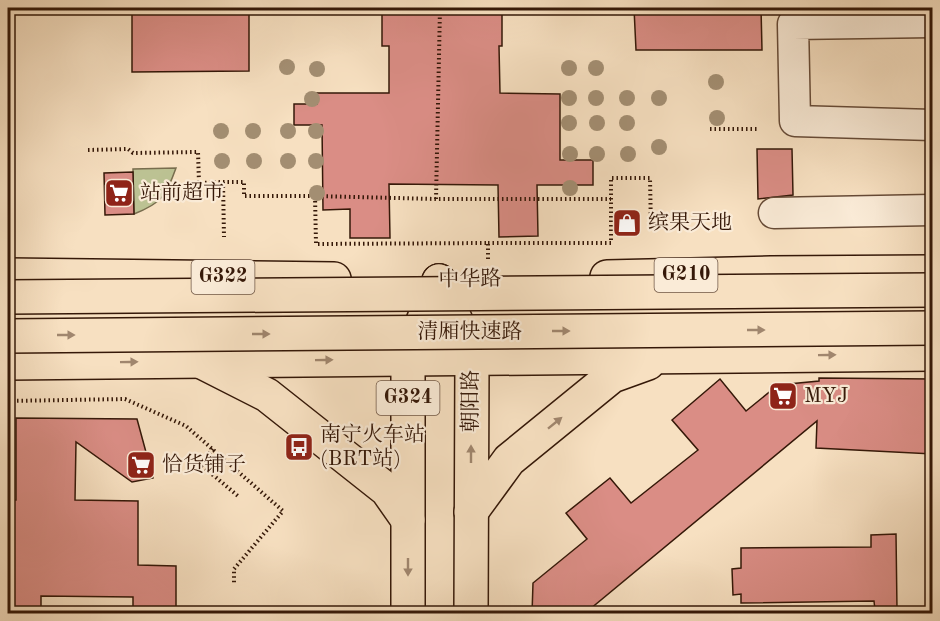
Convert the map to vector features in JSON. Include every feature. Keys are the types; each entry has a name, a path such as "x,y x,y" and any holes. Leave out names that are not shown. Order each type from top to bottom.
{"main road":[{"name":"中华路","path":"8,275 439,281 771,273 933,272"},
{"name":"朝阳路","path":"439,281 472,359 471,614"},
{"name":"G324","path":"408,614 408,359 439,281"},
{"name":"清厢快速路","path":"8,297 933,290"},
{"name":"清厢快速路","path":"8,336 933,328"},
{"path":"8,363 933,354"},
{"path":"471,512 509,460 612,376 664,357"},
{"path":"200,361 267,395 387,490 408,520"}],"lane":[{"path":"933,22 793,24 795,121 933,125"},
{"path":"774,213 933,210"},
{"path":"459,614 460,561 471,512"}],"path":[{"path":"436,199 440,8"},
{"path":"710,129 758,129"},
{"path":"88,150 198,153 199,183 244,183 244,196 611,199"},
{"path":"315,196 316,244 611,243 611,178 650,178 651,229"},
{"path":"223,182 224,237"},
{"path":"488,243 488,259"},
{"path":"8,401 125,399 186,426 284,511 234,569 234,584"},
{"path":"213,449 200,464 238,496"}],"green space":[{"path":"176,168 162,197 151,206 134,214 133,169"}],"building":[{"path":"159,8 249,8 249,71 132,72 132,12 159,11"},
{"path":"382,8 502,8 502,46 499,46 500,93 560,94 560,160 593,160 593,185 537,185 538,236 499,237 498,185 389,184 390,238 350,238 350,209 323,210 322,125 294,125 294,104 317,104 317,93 389,93 389,46 382,46"},
{"path":"634,8 761,8 762,50 636,50"},
{"path":"757,149 792,149 793,195 758,199"},
{"name":"站前超市","path":"133,172 134,214 105,215 104,173"},
{"path":"819,378 933,379 933,454 816,448 817,421 584,614 532,614 533,583 587,539 566,513 610,478 631,503 698,450 672,420 720,379 746,411 778,385 819,381"},
{"path":"16,418 137,419 153,478 132,482 76,442 75,500 138,501 138,565 176,566 176,614 133,614 133,597 41,596 41,614 8,614 9,500 16,500"},
{"path":"896,534 897,609 875,610 874,601 741,603 741,594 733,595 732,569 741,568 741,548 871,547 871,535"}],"place":[{"name":"站前超市","path":"119,193"},
{"name":"缤果天地","path":"627,223"},
{"name":"MYJ","path":"783,396"},
{"name":"南宁火车站 (BRT站)","path":"299,447"},
{"name":"恰货铺子","path":"141,465"}]}
